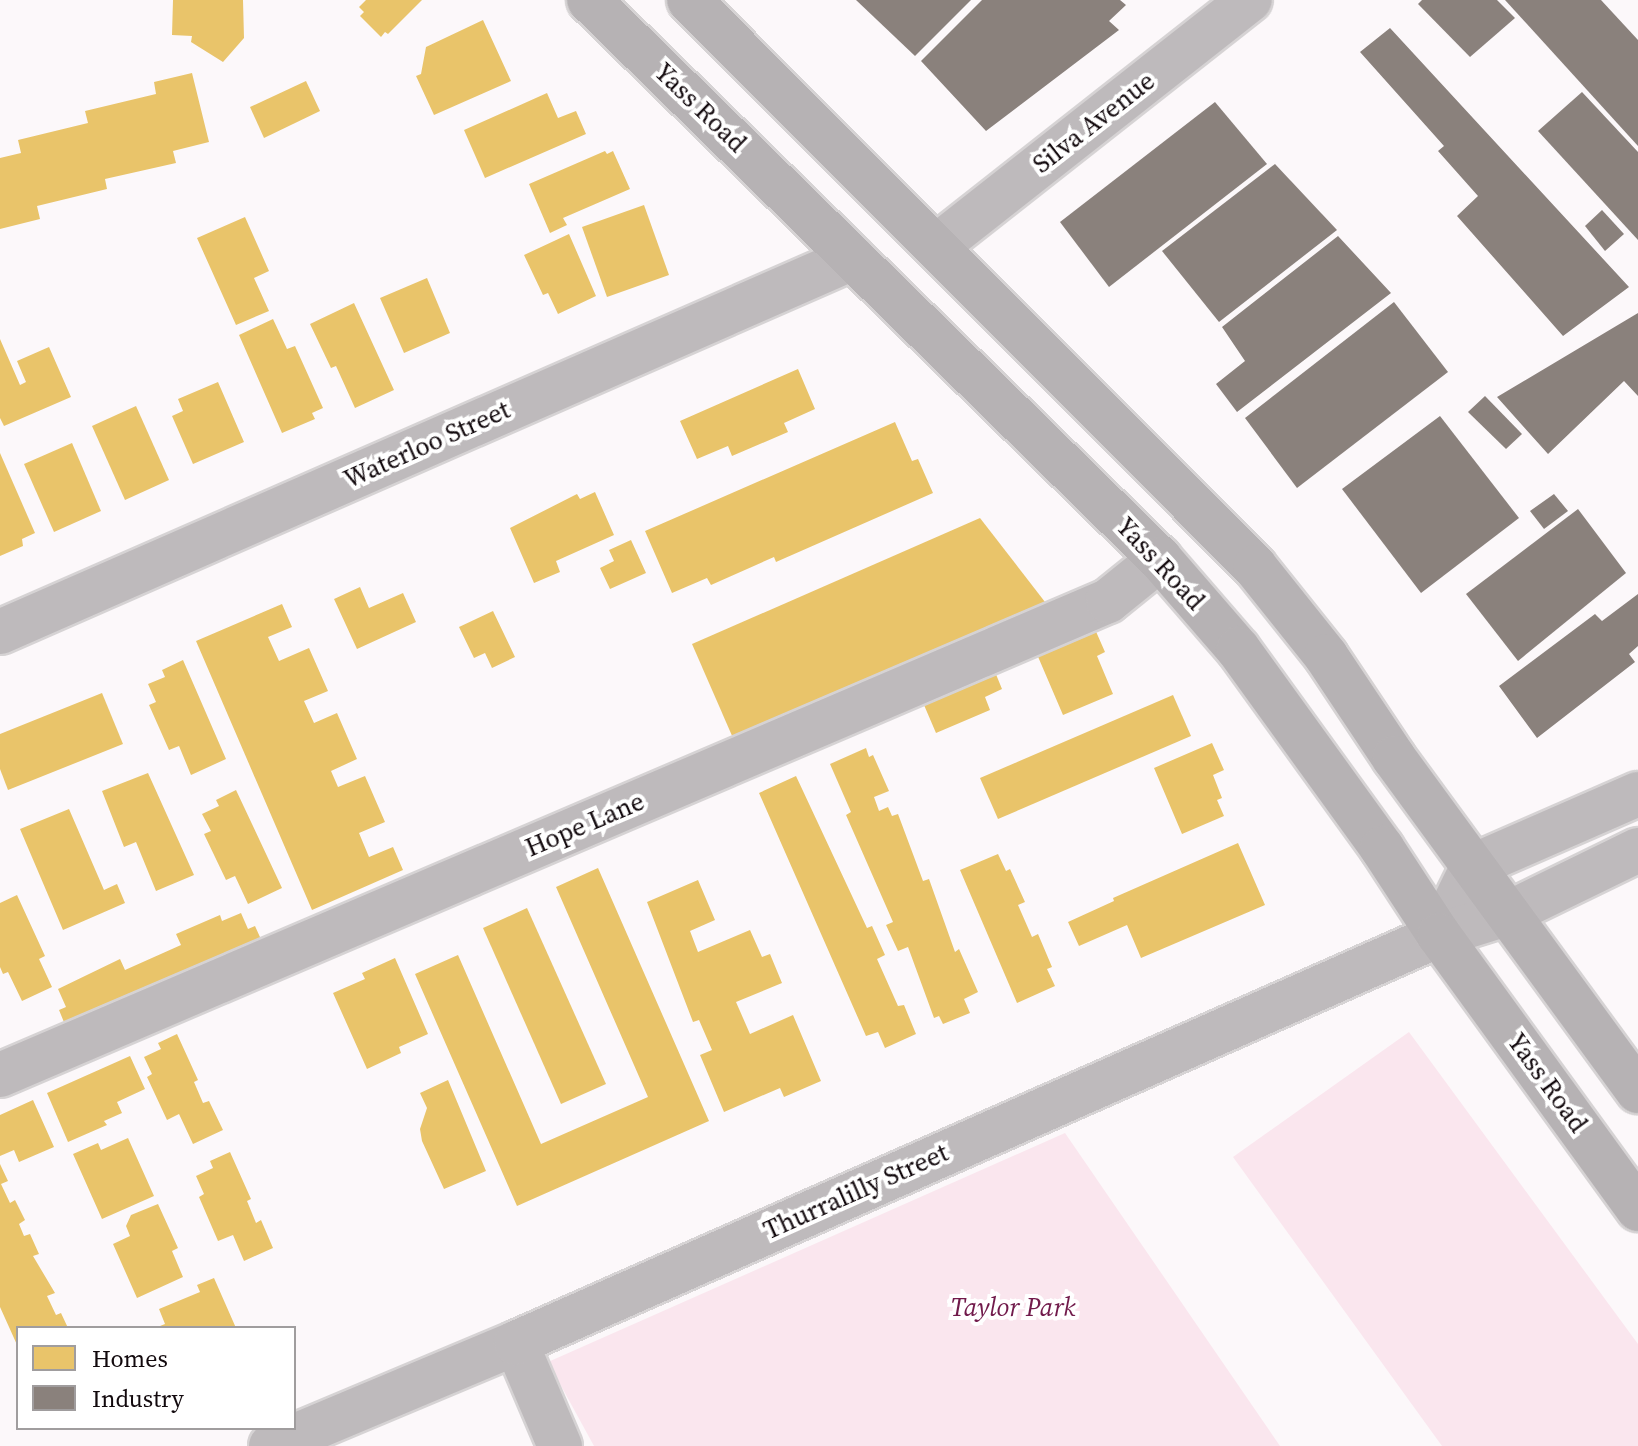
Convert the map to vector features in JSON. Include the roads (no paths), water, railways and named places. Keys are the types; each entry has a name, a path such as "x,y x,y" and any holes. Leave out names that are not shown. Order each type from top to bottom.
{"main road":[{"name":"Yass Road","path":"589,0 1160,559 1265,685 1382,848 1439,935 1638,1209"},
{"path":"689,0 1255,567 1326,656 1394,758 1638,1091"},
{"path":"853,258 937,246"}],"street":[{"name":"Silva Avenue","path":"937,246 1250,0"},
{"name":"Waterloo Street","path":"0,632 853,258"},
{"name":"Hope Lane","path":"0,1075 1108,601 1160,559"},
{"path":"1439,935 1473,866 1638,794"},
{"name":"Thurralilly Street","path":"271,1446 516,1343 1439,935 1509,913 1638,850"},
{"path":"516,1343 560,1446"}],"park label":[{"name":"Taylor Park","path":"1013,1308"}]}
